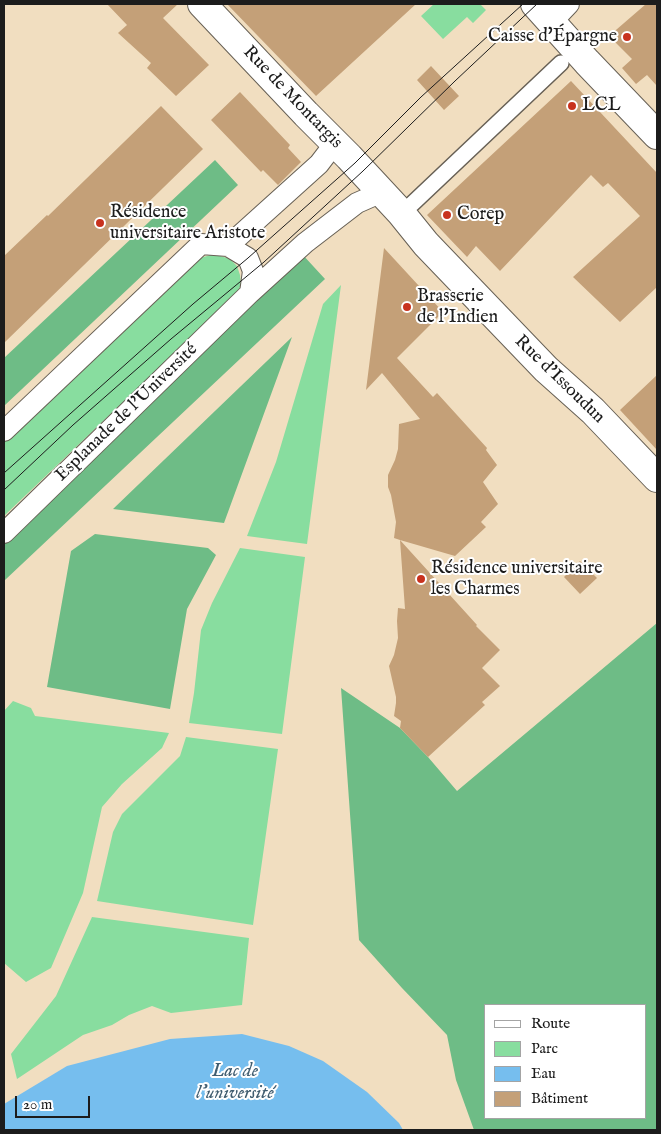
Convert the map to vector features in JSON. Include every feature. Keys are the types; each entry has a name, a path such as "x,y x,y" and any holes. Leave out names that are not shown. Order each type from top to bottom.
{"main road":[{"name":"Rue de Montargis","path":"202,4 382,192"},
{"path":"552,10 587,62 657,136"},
{"name":"Rue d'Issoudun","path":"382,192 426,244 546,370 593,412 657,478"}],"street":[{"path":"412,204 561,63"},
{"path":"228,246 319,164 335,143"},
{"name":"Esplanade de l'Université","path":"4,533 250,293 305,243 357,203 382,192"},
{"path":"4,431 201,244 228,246 248,258 253,271 250,293"}],"green space":[{"path":"434,4 480,4 486,10 473,23 467,17 443,39 421,16"},
{"path":"215,160 238,185 4,406 4,358"},
{"path":"214,254 230,259 237,266 241,285 236,294 4,516 4,442 200,258"},
{"path":"302,254 325,279 5,580 4,534"},
{"path":"341,285 307,544 247,536 276,462 323,304"},
{"path":"292,337 224,523 113,509"},
{"path":"95,534 208,548 216,555 187,609 170,709 47,687 71,551"},
{"path":"240,548 305,557 282,734 189,723 201,630 212,603"},
{"path":"657,623 657,1130 474,1130 456,1080 447,1035 359,940 341,688 400,728 457,791"},
{"path":"13,701 31,708 35,716 169,733 162,748 122,784 102,807 83,893 51,968 26,982 4,963 4,711"},
{"path":"186,737 278,749 253,925 97,901 113,832 122,814 180,756"},
{"path":"92,917 249,938 242,1005 171,1013 152,1006 129,1015 112,1025 83,1035 17,1079 11,1054 56,996"}],"water":[{"name":"Lac de l'université","path":"242,1034 289,1046 323,1061 367,1092 399,1123 403,1130 4,1130 4,1104 67,1066 170,1039"}],"building":[{"path":"107,4 178,4 163,18 209,65 176,96 147,68 151,63 118,33 127,25"},
{"path":"227,4 416,4 316,96"},
{"path":"646,4 657,4 657,86 647,75 636,84 622,68 632,59 609,36"},
{"path":"431,66 459,96 444,110 417,80"},
{"path":"571,81 657,173 657,287 620,322 573,277 640,216 608,183 603,187 591,175 500,271 476,246 467,257 427,215"},
{"path":"240,92 290,145 288,148 301,162 278,185 263,170 261,172 211,120"},
{"name":"Résidence universitaire Aristote","path":"161,106 203,149 4,343 4,256"},
{"path":"384,248 443,312 397,358 433,397 437,393 487,448 486,450 497,465 483,482 498,504 481,522 486,527 455,556 394,538 396,522 388,487 388,475 398,449 399,424 420,419 382,373 366,390"},
{"path":"657,375 657,450 620,410"},
{"path":"400,540 476,626 500,650 482,668 500,686 482,702 485,705 428,757 400,728 401,721 394,716 396,697 389,666 398,638 398,608 405,609"},
{"path":"580,561 597,578 580,594 564,577"}],"tram line":[{"path":"4,473 193,304 355,163 421,97 523,4"},
{"path":"4,490 73,425 171,339 264,262 363,171 537,4"}],"place":[{"name":"Caisse d'Épargne","path":"627,37"},
{"name":"LCL","path":"572,106"},
{"name":"Corep","path":"447,215"},
{"name":"Résidence universitaire Aristote","path":"100,223"},
{"name":"Brasserie de l'Indien","path":"407,307"},
{"name":"Résidence universitaire les Charmes","path":"421,579"}]}
